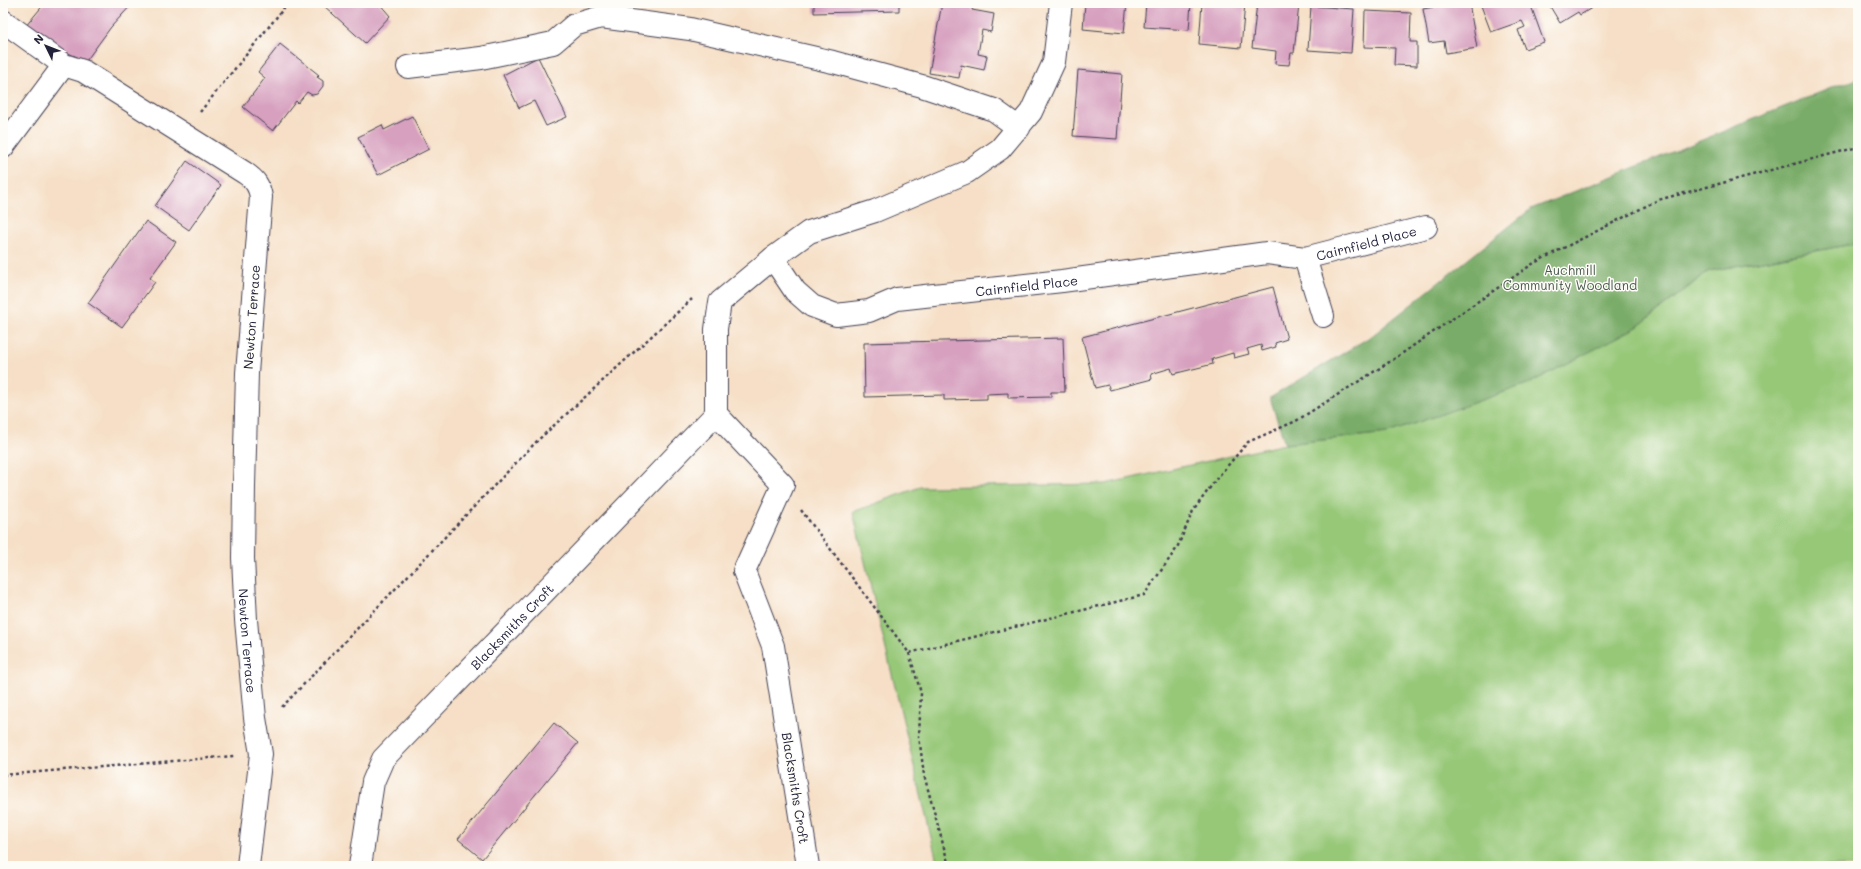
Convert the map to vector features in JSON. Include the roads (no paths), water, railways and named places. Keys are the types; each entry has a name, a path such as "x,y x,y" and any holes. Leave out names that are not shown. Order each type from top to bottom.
{"street":[{"path":"716,414 716,329 720,302 773,258 809,232 875,211 968,172 1000,149 1019,128 1037,102 1054,62 1062,3"},
{"path":"408,67 482,58 553,43 574,25 601,17 690,29 848,66 922,86 994,110 1019,128"},
{"name":"Newton Terrace","path":"3,21 64,65 83,71 184,133 255,179 260,193 247,373 243,558 246,620 261,754 248,866"},
{"path":"3,148 64,65"},
{"name":"Cairnfield Place","path":"773,258 795,290 812,306 836,315 869,311 897,299 1062,281 1267,252 1305,258 1426,227"},
{"name":"Cairnfield Place","path":"1305,258 1323,316"},
{"name":"Blacksmiths Croft","path":"360,866 373,782 383,759 716,414 783,485 744,571 772,646 808,866"}],"park label":[{"name":"Auchmill Community Woodland","path":"1570,276"}]}
